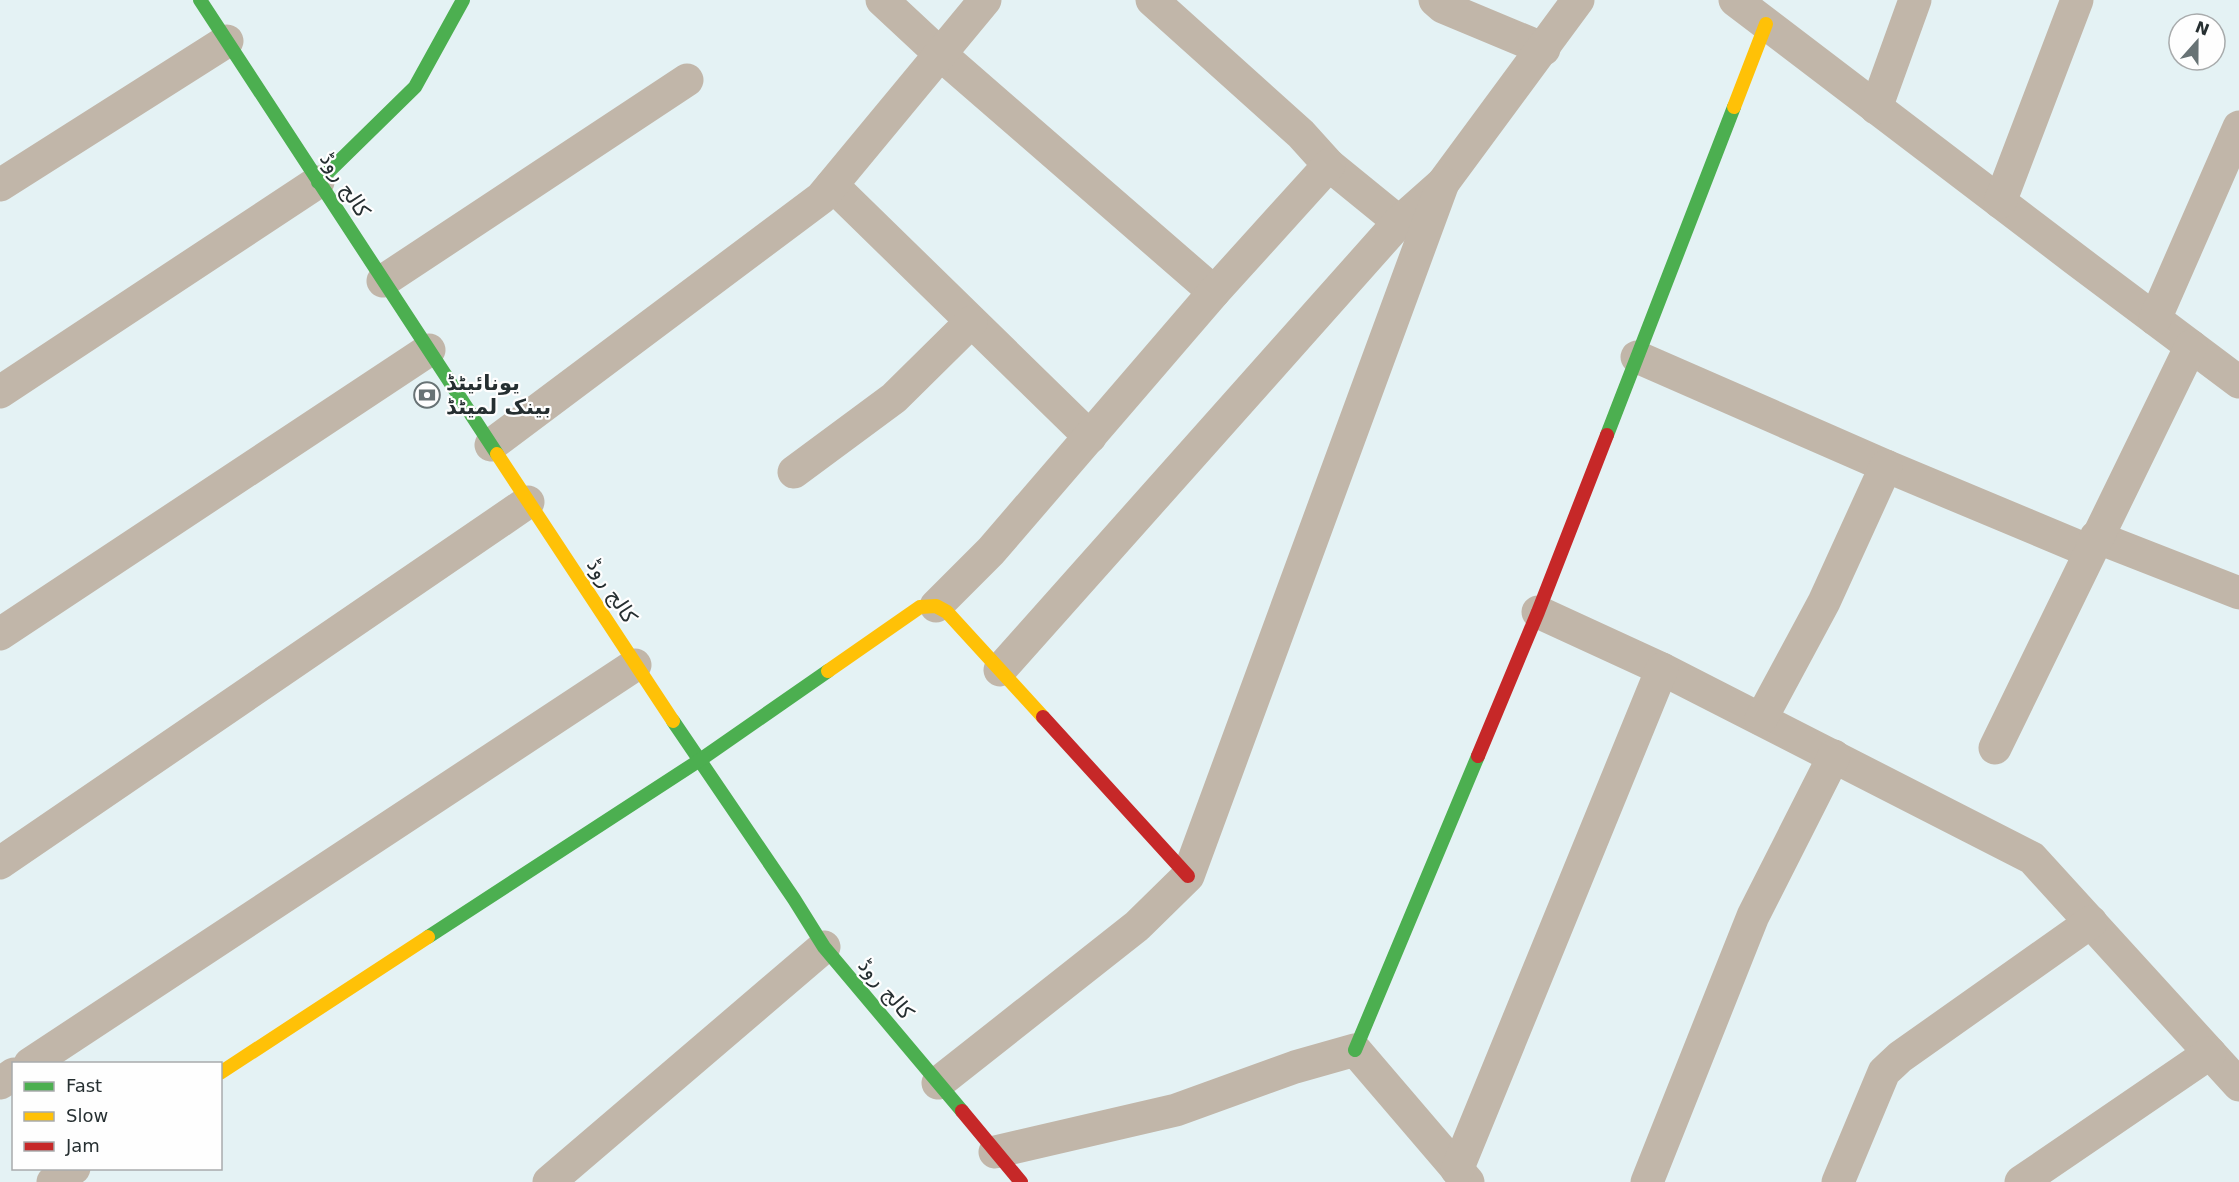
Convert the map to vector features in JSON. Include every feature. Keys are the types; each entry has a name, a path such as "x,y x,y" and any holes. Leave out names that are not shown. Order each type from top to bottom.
{"street":[{"name":"کالج روڈ","path":"200,0 635,665 795,899 824,947 1021,1182"},
{"path":"0,392 318,182 415,87 463,0"},
{"path":"882,0 940,54 1214,292"},
{"path":"491,445 821,198 985,0"},
{"path":"1152,0 1301,134 1329,165 1400,222"},
{"path":"1435,0 1443,7 1544,50"},
{"path":"1000,670 1400,222 1443,183 1544,50 1578,0"},
{"path":"1736,0 2239,382"},
{"path":"1876,108 1915,0"},
{"path":"2000,202 2077,0"},
{"path":"1355,1050 1538,612 1766,24"},
{"path":"0,185 227,41"},
{"path":"383,280 687,80"},
{"path":"2155,319 2239,127"},
{"path":"936,606 991,551 1214,292 1329,165"},
{"path":"938,1083 1137,926 1188,876 1443,183"},
{"path":"832,185 1090,437"},
{"path":"794,472 894,398 971,322"},
{"path":"1995,748 2191,346"},
{"path":"0,634 429,350"},
{"path":"1637,357 1886,466 2093,544 2239,593"},
{"path":"1761,719 1824,602 1886,466"},
{"path":"0,863 528,502"},
{"path":"222,1072 700,760 920,607 936,606 947,612 1188,876"},
{"path":"1538,612 1662,669 2032,858 2239,1085"},
{"path":"33,1062 635,665"},
{"path":"1355,1050 1462,1176 1662,669"},
{"path":"1647,1182 1753,916 1834,756"},
{"path":"1838,1182 1884,1072 1900,1057 2091,922"},
{"path":"549,1182 824,947"},
{"path":"995,1152 1176,1110 1295,1067 1355,1050"},
{"path":"2021,1182 2210,1053"},
{"path":"53,1182 71,1170"}],"traffic: fast":[{"path":"200,0 497,454"},
{"path":"318,182 415,87 463,0"},
{"path":"1607,435 1734,107"},
{"path":"428,937 700,760 828,671"},
{"path":"673,721 824,947 962,1111"},
{"path":"1355,1050 1478,756"}],"traffic: slow":[{"path":"1734,107 1766,24"},
{"path":"497,454 673,721"},
{"path":"828,671 920,607 936,606 947,612 1043,717"},
{"path":"222,1072 428,937"}],"traffic: jam":[{"path":"1478,756 1538,612 1607,435"},
{"path":"1043,717 1188,876"},
{"path":"962,1111 1021,1182"}],"place":[{"name":"یونائیٹڈ بینک لمیٹڈ","path":"427,395"}]}
